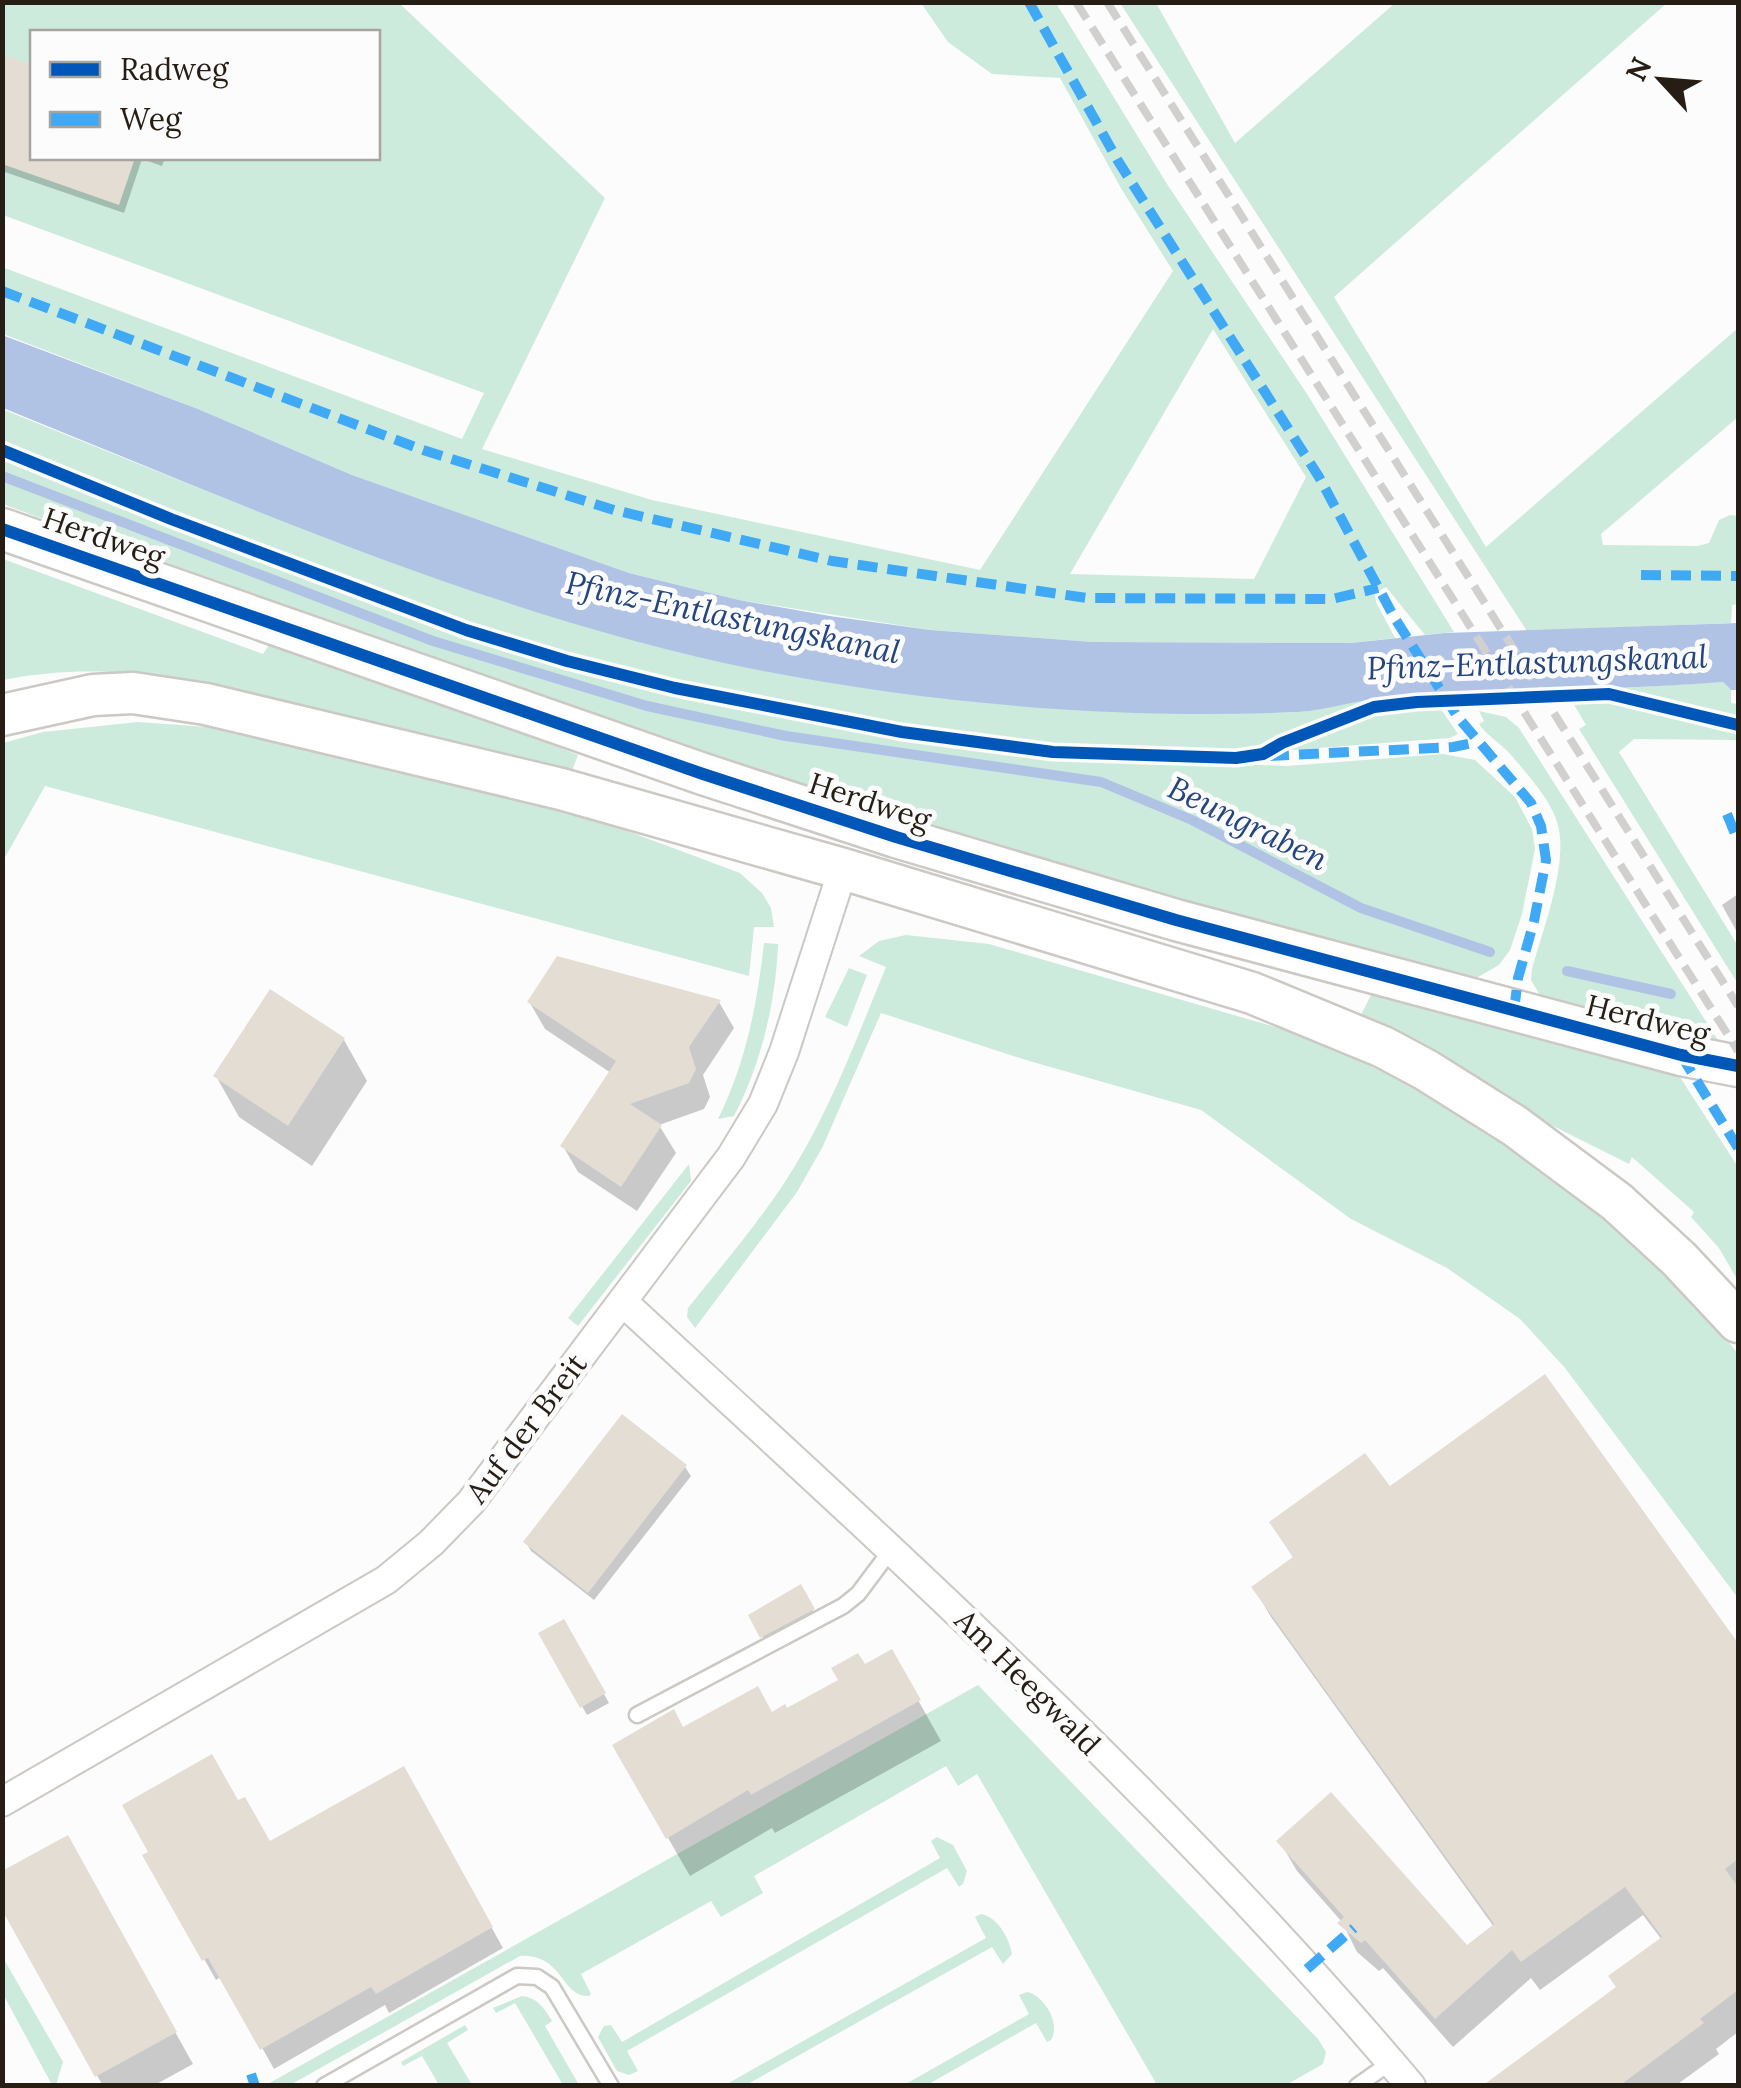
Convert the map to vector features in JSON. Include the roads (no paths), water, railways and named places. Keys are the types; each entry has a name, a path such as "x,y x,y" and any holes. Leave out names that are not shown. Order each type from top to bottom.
{"main road":[{"name":"Herdweg","path":"2,529 896,837 1176,920 1681,1055 1738,1066"},
{"path":"2,715 93,695 134,693 206,704 561,789 843,869 1252,993 1383,1047 1471,1097 1568,1164 1629,1213 1738,1322"}],"street":[{"name":"Auf der Breit","path":"2,1802 386,1580 431,1543 471,1502 731,1156 763,1104 800,1007 843,869"},
{"name":"Am Heegwald","path":"623,1302 948,1602 1194,1848 1411,2086"}],"lane":[{"path":"637,1716 843,1606 858,1594 891,1550"},
{"path":"324,2086 517,1976 537,1977 552,1987 611,2086"},
{"path":"1356,2086 1391,2062"}],"water":[{"name":"Pfinz-Entlastungskanal","path":"2,335 198,409 352,475 629,573 739,600 930,630 1093,642 1351,643 1445,633 1738,623 1738,690 1731,690 1723,682 1385,698 1298,712 1163,714 958,700 758,670 661,648 469,590 281,520 3,408"}],"waterway":[{"name":"Beungraben","path":"2,476 433,641 647,706 786,736 1101,782 1192,820 1361,908 1490,952"},
{"name":"Beungraben","path":"1567,971 1671,994"}],"railway":[{"path":"1076,2 1738,1051"},
{"path":"1107,2 1738,1006"}]}
